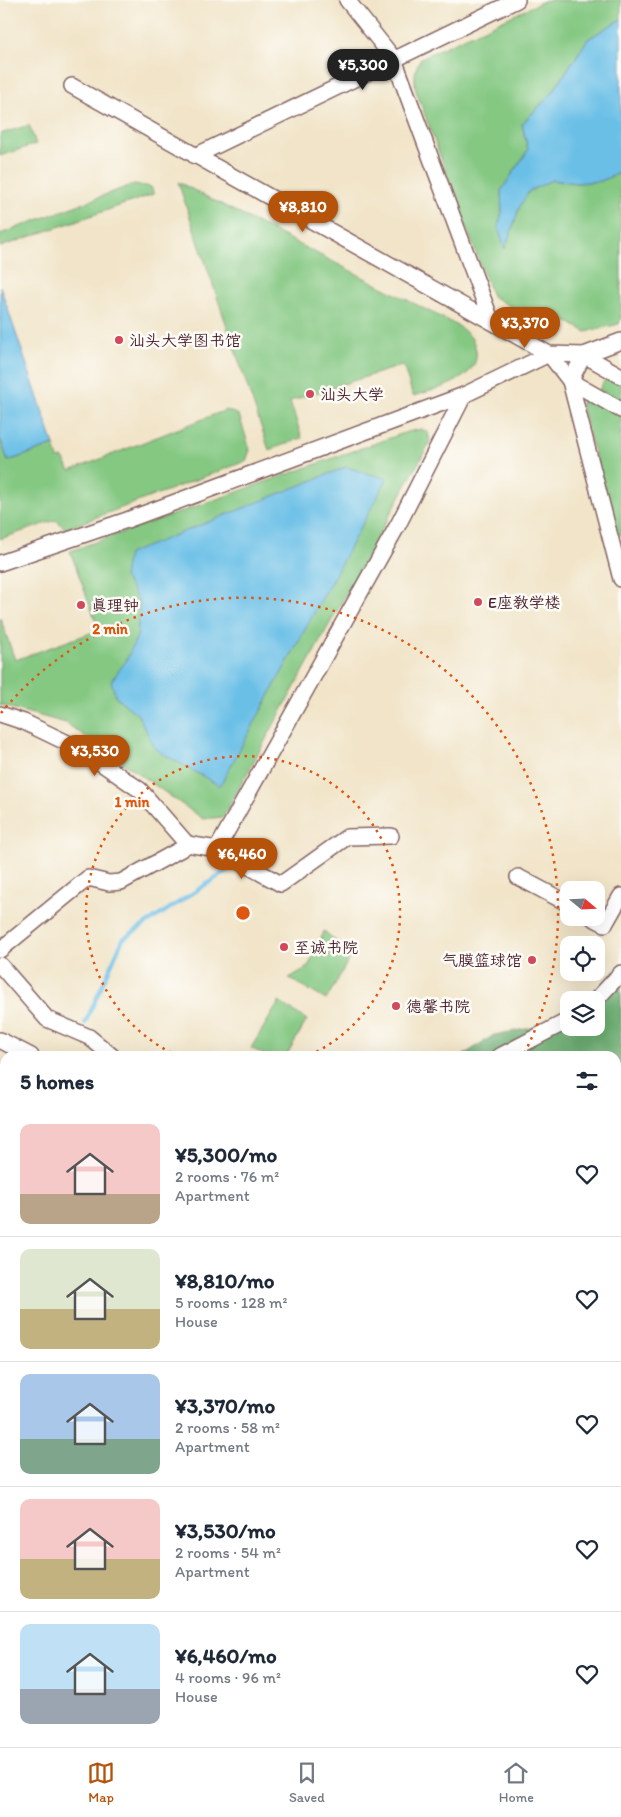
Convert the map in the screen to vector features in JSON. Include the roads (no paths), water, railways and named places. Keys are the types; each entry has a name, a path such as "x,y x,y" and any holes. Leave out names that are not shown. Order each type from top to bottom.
{"street":[{"path":"347,0 394,59 491,320"},
{"path":"196,156 517,0"},
{"path":"72,86 549,354 570,381 621,410"},
{"path":"621,341 584,356 570,381 621,579"},
{"path":"0,563 127,520 464,395 549,354 584,356 621,376"},
{"path":"217,849 399,523 464,395"},
{"path":"0,714 24,722 82,750 140,790 187,844 217,849 281,884 347,837 391,836"},
{"path":"0,950 88,878 109,883 121,882 187,844"},
{"path":"518,877 560,899"},
{"path":"605,924 621,896"},
{"path":"0,965 47,1018 89,1037 106,1051"},
{"path":"605,991 621,974"},
{"path":"510,1051 560,1025"},
{"path":"0,1040 21,1051"}],"water":[{"path":"621,19 621,172 601,181 577,183 552,180 529,191 520,206 505,249 498,227 502,212 501,191 528,150 522,124 552,93 588,39"},
{"path":"0,286 54,445 8,461 0,438"},
{"path":"346,467 387,479 220,786 156,750 138,715 116,697 111,681 126,661 137,636 140,603 124,577 128,554"}],"waterway":[{"path":"85,1023 123,939 228,870"}],"place":[{"name":"汕头大学图书馆","path":"119,340"},
{"name":"汕头大学","path":"310,394"},
{"name":"E座教学楼","path":"478,602"},
{"name":"真理钟","path":"81,605"},
{"name":"至诚书院","path":"284,947"},
{"name":"气膜篮球馆","path":"532,960"},
{"name":"德馨书院","path":"396,1006"}]}
